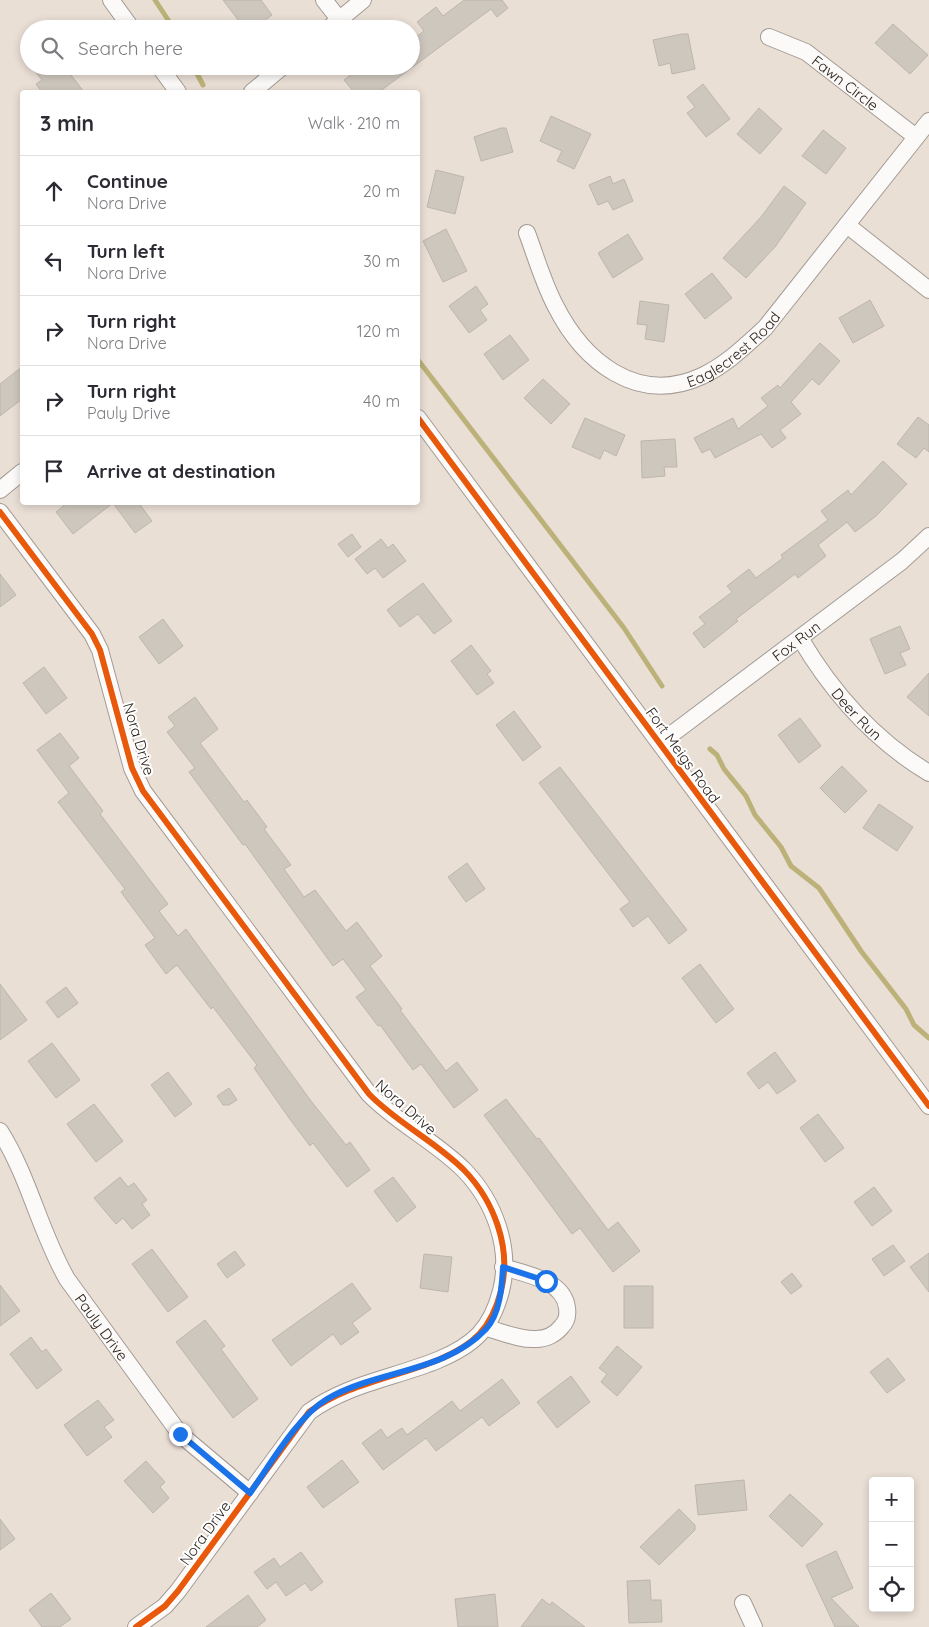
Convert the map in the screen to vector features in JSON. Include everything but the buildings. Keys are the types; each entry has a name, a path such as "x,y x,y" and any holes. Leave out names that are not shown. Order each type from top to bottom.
{"street":[{"path":"111,0 125,20"},
{"path":"324,0 332,20"},
{"path":"339,20 364,0"},
{"name":"Fawn Circle","path":"769,37 806,52 916,137"},
{"path":"166,75 177,90"},
{"path":"254,90 272,75"},
{"name":"Eaglecrest Road","path":"528,233 560,314 594,358 615,375 636,383 664,386 684,383 703,376 736,354 765,328 929,121"},
{"path":"847,225 929,290"},
{"name":"Fort Meigs Road","path":"420,421 929,1106"},
{"path":"0,490 20,474"},
{"name":"Nora Drive","path":"0,512 92,634 100,650 132,768 143,791 370,1094 383,1107 464,1170 483,1194 495,1216 503,1245 502,1286 496,1309 487,1328 461,1348 438,1360 354,1387 327,1399 309,1412 178,1591 165,1606 136,1627"},
{"name":"Fox Run","path":"660,743 902,561 929,536"},
{"name":"Deer Run","path":"800,638 849,706 872,732 899,755 929,773"},
{"name":"Pauly Drive","path":"0,1131 18,1166 55,1258 67,1280 180,1434 250,1493"},
{"path":"487,1328 533,1340 544,1339 559,1329 568,1315 563,1295 546,1281 503,1267"},
{"path":"743,1603 754,1627"}],"waterway":[{"path":"155,0 168,20"},
{"path":"198,75 203,85"},
{"path":"420,363 624,628 662,686"},
{"path":"710,749 717,755 724,769 746,796 755,815 781,847 791,866 819,888 861,951 906,1009 914,1025 929,1038"}],"cycle path":[{"path":"420,421 929,1106"},
{"path":"0,512 92,634 100,650 132,768 143,791 369,1094 392,1114 441,1150 475,1182 492,1211 498,1226 504,1258 504,1275 497,1304 492,1316 479,1334 462,1348 438,1360 355,1388 324,1402 309,1412 178,1591 165,1606 136,1627"}],"route":[{"path":"180,1434 250,1493 309,1412 327,1399 354,1387 438,1360 461,1348 487,1328 496,1309 502,1286 503,1267 546,1281"}]}
